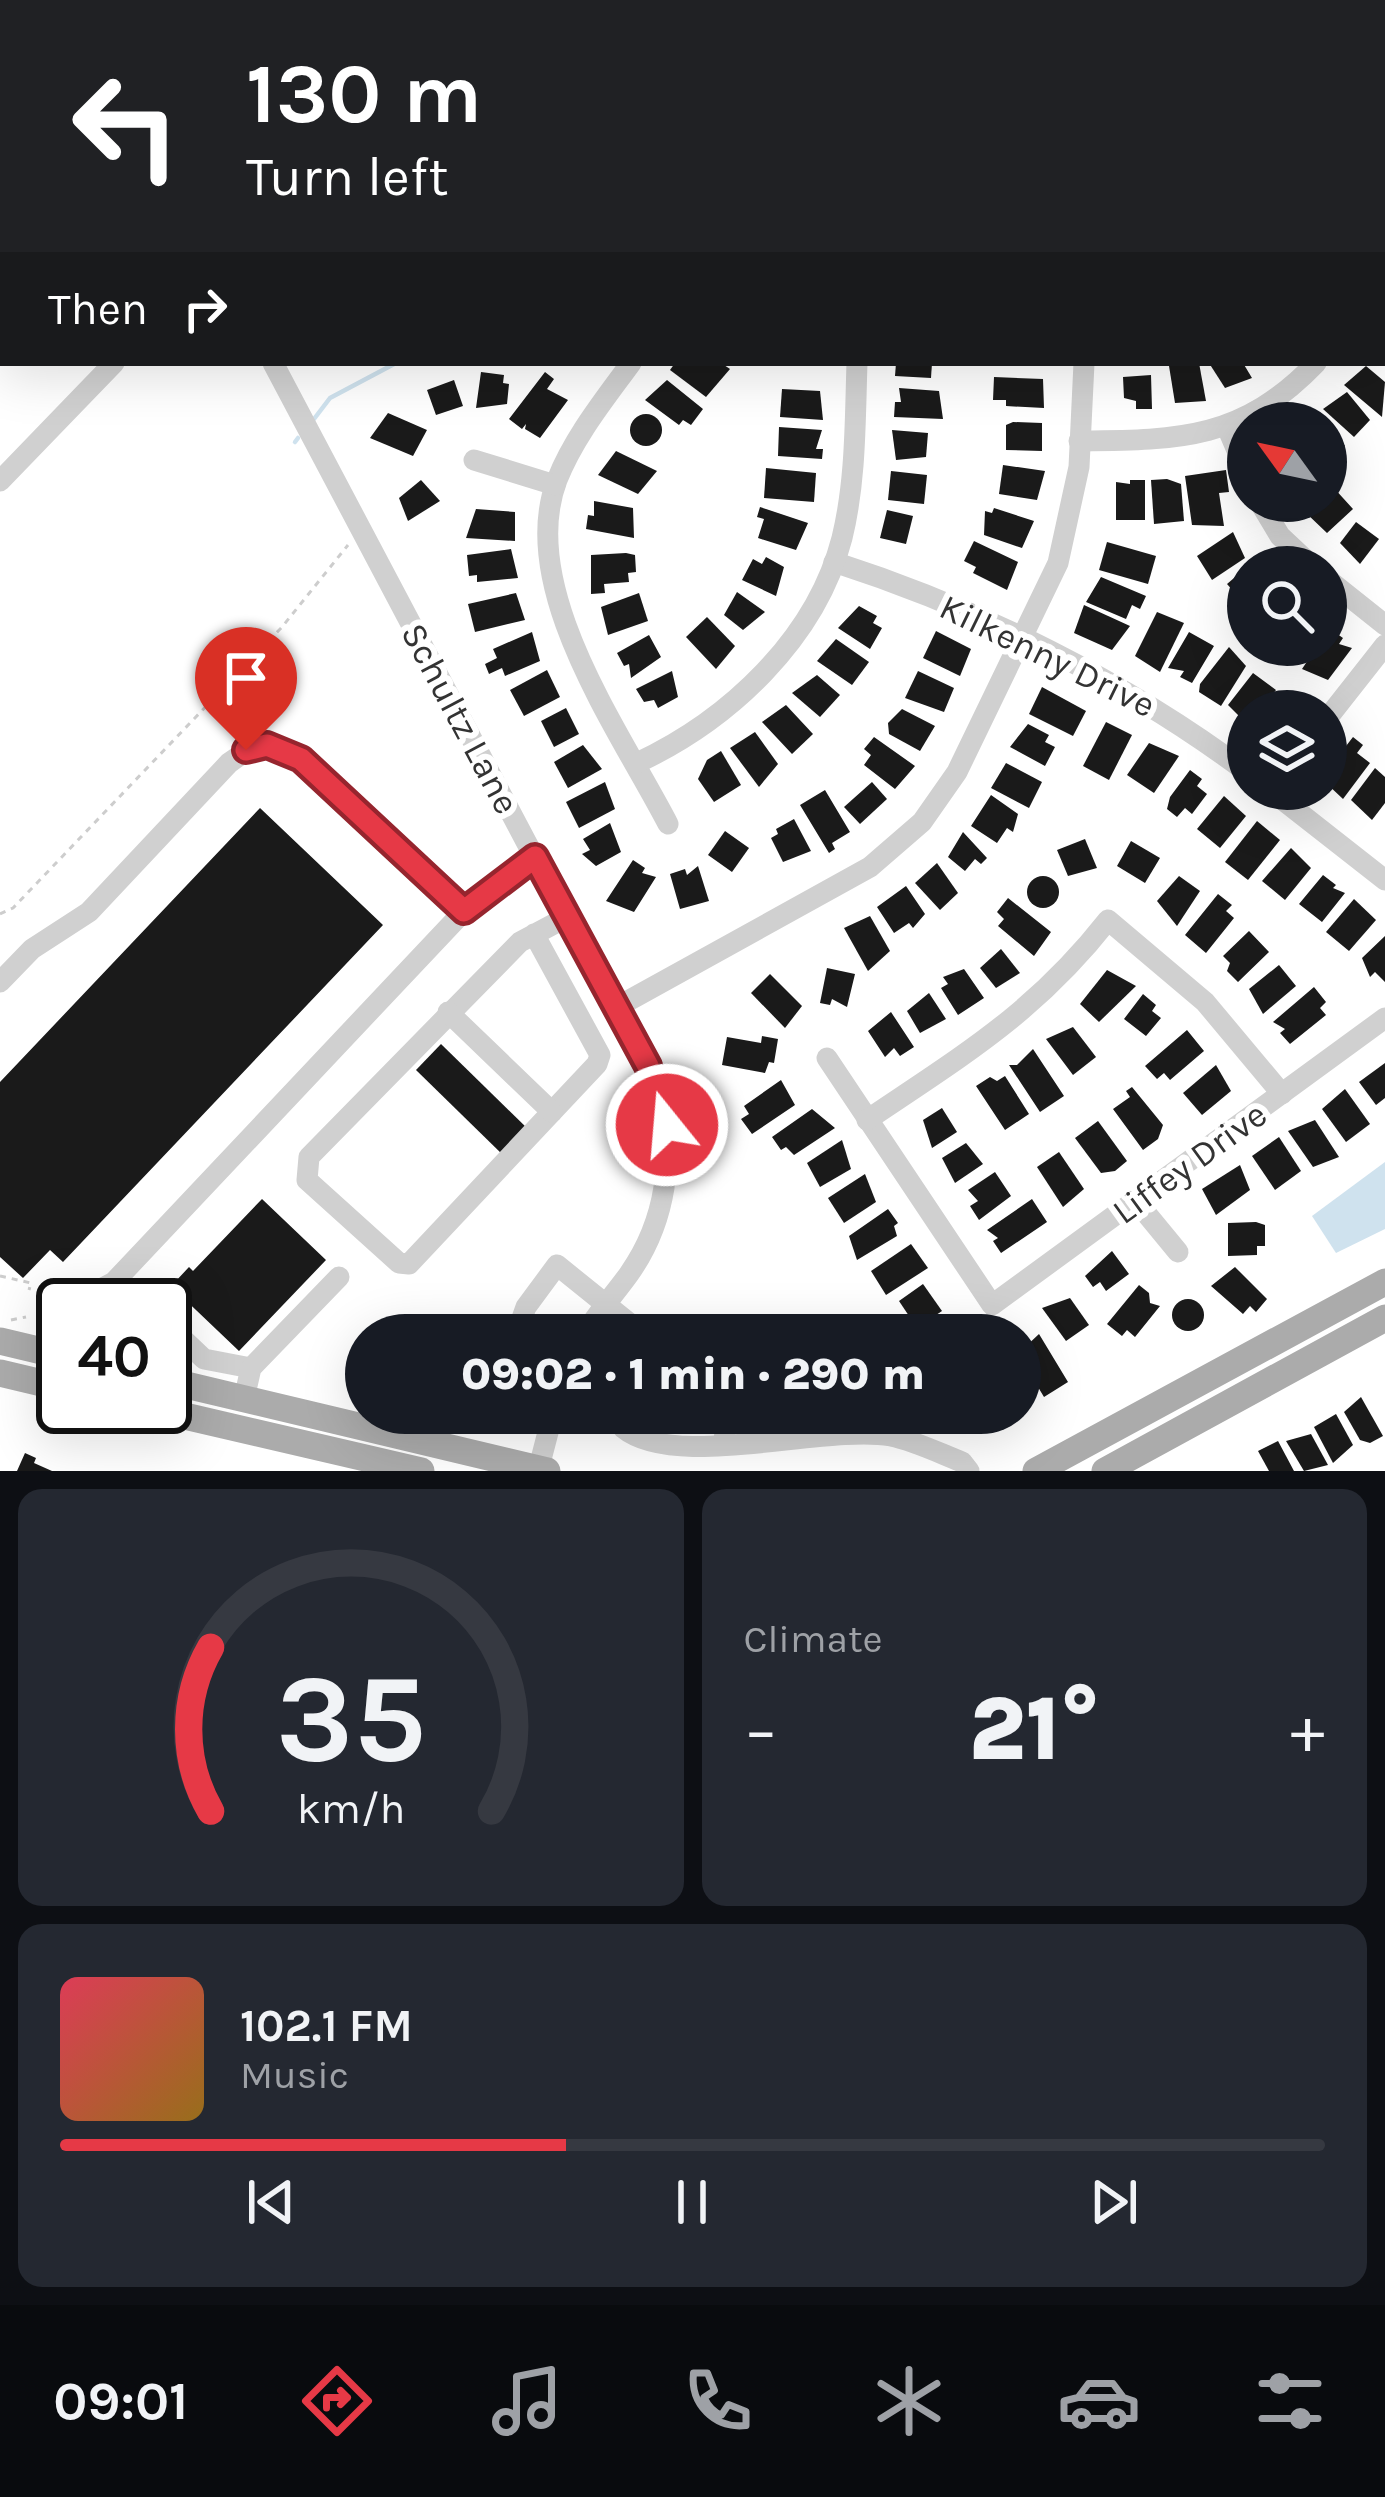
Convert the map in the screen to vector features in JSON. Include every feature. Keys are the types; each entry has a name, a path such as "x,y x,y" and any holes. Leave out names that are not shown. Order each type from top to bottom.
{"main road":[{"path":"1036,1471 1385,1282"},
{"path":"1105,1471 1385,1318"},
{"path":"0,1341 36,1350"},
{"path":"0,1373 36,1382"},
{"path":"192,1386 541,1470"},
{"path":"238,1428 244,1399"},
{"path":"192,1418 421,1471"}],"street":[{"path":"0,481 111,366"},
{"name":"Schultz Lane","path":"275,366 660,1094 669,1164 649,1239 599,1314"},
{"path":"630,366 593,415 555,485 549,543 561,614 668,824"},
{"path":"637,763 688,736 745,692 794,635 834,562 854,467 857,366"},
{"path":"617,1006 870,867 901,844 957,772 1058,563 1072,517 1084,366"},
{"path":"1271,402 1313,366"},
{"path":"1079,441 1168,440 1227,427"},
{"path":"474,460 555,485"},
{"path":"1272,522 1291,546"},
{"name":"Kilkenny Drive","path":"834,562 910,587 1023,641 1175,718 1227,757"},
{"path":"1347,595 1385,625"},
{"path":"1347,693 1385,644"},
{"path":"0,982 32,949 88,911 229,764 246,750 267,745 301,759 464,911"},
{"path":"1296,810 1385,880"},
{"path":"118,1278 464,911 535,857"},
{"path":"534,934 600,1055 409,1264 391,1258 307,1180 309,1157 448,1012 534,934 567,917"},
{"path":"827,1058 867,1120 1025,1012 1069,970 1108,920 1205,1002 1282,1094"},
{"path":"448,1012 552,1112"},
{"name":"Liffey Drive","path":"867,1120 992,1305 1385,1018"},
{"path":"1136,1201 1178,1252"},
{"path":"524,1314 556,1265 618,1314"},
{"path":"244,1399 251,1369 338,1277"},
{"path":"192,1348 203,1359 251,1369"},
{"path":"541,1470 549,1434"},
{"path":"633,1434 645,1441 724,1445 890,1436 962,1462 969,1471"},
{"path":"724,1445 725,1434"}],"path":[{"path":"0,914 13,908 282,627 332,559 363,532"},
{"path":"0,1276 31,1283 29,1290"},
{"path":"24,1324 10,1320 26,1317"}],"water":[{"path":"1385,1162 1385,1229 1336,1253 1312,1216"}],"building":[{"path":"673,366 730,369 706,397 670,370"},
{"path":"896,366 932,366 931,378 895,376"},
{"path":"1169,366 1200,366 1206,401 1175,403"},
{"path":"1211,366 1245,366 1252,378 1225,388"},
{"path":"1366,366 1385,382 1382,417 1344,385"},
{"path":"481,372 504,375 503,383 509,384 507,404 476,408"},
{"path":"545,372 554,379 547,389 568,400 540,438 525,429 526,424 522,429 509,419"},
{"path":"1151,375 1152,409 1136,409 1136,401 1124,398 1123,377"},
{"path":"994,377 1043,379 1044,408 1006,406 1006,400 993,400"},
{"path":"454,380 463,406 436,415 427,390"},
{"path":"667,380 703,409 691,425 683,420 679,425 645,400"},
{"path":"899,388 939,391 943,419 894,417 895,402 901,402"},
{"path":"782,389 820,391 823,420 780,417"},
{"path":"1347,392 1370,420 1354,437 1347,431 1347,402 1333,402"},
{"path":"388,413 427,430 413,456 370,438"},
{"path":"646,414 657,419 662,430 657,441 646,446 635,441 630,430 635,419"},
{"path":"1042,423 1042,451 1006,450 1006,425"},
{"path":"779,427 822,430 816,449 823,449 822,459 778,456"},
{"path":"892,430 928,433 926,457 896,460"},
{"path":"616,451 657,471 638,494 598,475"},
{"path":"1003,465 1045,471 1037,500 999,494"},
{"path":"766,468 816,473 814,502 764,498"},
{"path":"1226,470 1227,492 1219,493 1224,526 1192,525 1185,476"},
{"path":"891,471 927,475 924,504 888,500"},
{"path":"421,480 440,501 408,521 399,498"},
{"path":"1130,480 1145,480 1145,520 1116,520 1116,482 1130,484"},
{"path":"1151,480 1181,484 1184,521 1154,524"},
{"path":"594,501 633,508 634,538 586,529 588,515 594,516"},
{"path":"760,507 808,523 796,550 758,538 764,519 757,517"},
{"path":"994,508 1034,521 1022,548 984,535 985,511 992,513"},
{"path":"476,509 515,512 515,541 466,538"},
{"path":"887,510 913,516 906,544 880,538"},
{"path":"1315,522 1339,522 1327,533"},
{"path":"1356,522 1379,539 1360,564 1340,543"},
{"path":"1233,532 1239,546 1227,546 1227,570 1212,580 1197,556"},
{"path":"974,541 1018,562 1007,590 973,573 976,567 964,561"},
{"path":"1107,542 1156,556 1148,584 1099,570"},
{"path":"511,549 518,578 477,582 477,575 469,576 467,555"},
{"path":"591,555 635,555 636,572 628,573 629,582 604,584 605,593 591,594"},
{"path":"766,557 784,567 776,596 742,580 753,559 762,564"},
{"path":"1101,577 1146,596 1140,609 1132,605 1126,619 1086,602"},
{"path":"737,592 765,612 743,630 724,615"},
{"path":"516,593 525,620 475,632 468,604"},
{"path":"639,593 648,621 608,635 601,607"},
{"path":"1084,605 1130,626 1112,650 1074,633"},
{"path":"859,606 877,616 873,623 882,628 870,649 838,628"},
{"path":"1157,612 1184,623 1160,672 1135,656"},
{"path":"707,617 735,646 716,669 686,637"},
{"path":"936,631 971,649 960,676 923,658"},
{"path":"532,632 540,661 505,676 502,668 489,674 485,664 497,658 493,649"},
{"path":"1189,632 1214,646 1192,683 1180,677 1184,671 1168,668"},
{"path":"649,635 661,657 631,678 629,664 624,666 617,653"},
{"path":"836,639 869,662 852,685 817,661"},
{"path":"1227,650 1227,666 1246,666 1221,706 1199,692"},
{"path":"1304,666 1338,666 1328,680 1302,669"},
{"path":"547,670 560,697 524,716 510,690"},
{"path":"672,671 678,697 658,708 654,700 644,702 636,689"},
{"path":"918,671 954,688 944,712 905,698"},
{"path":"1253,673 1276,690 1240,690"},
{"path":"817,675 840,695 820,717 792,693"},
{"path":"1042,687 1086,711 1073,736 1029,714"},
{"path":"786,705 813,734 792,754 762,722"},
{"path":"566,708 579,734 554,747 541,721"},
{"path":"902,709 935,726 920,751 889,734 888,723"},
{"path":"1106,722 1132,735 1109,780 1083,766"},
{"path":"1028,724 1049,735 1045,742 1055,747 1045,766 1010,747"},
{"path":"755,732 778,764 759,787 730,748"},
{"path":"874,737 915,766 895,789 864,765 871,755 864,749"},
{"path":"1353,737 1363,745 1357,753 1370,763 1347,794 1347,745"},
{"path":"1149,743 1179,756 1154,793 1127,775"},
{"path":"583,745 602,769 568,788 554,762"},
{"path":"721,751 741,785 714,802 698,779 707,760"},
{"path":"1006,763 1042,782 1029,808 991,788"},
{"path":"1375,768 1385,777 1385,803 1372,820 1351,800"},
{"path":"1190,770 1202,779 1197,786 1207,794 1192,814 1185,808 1177,817 1167,809 1170,797"},
{"path":"605,782 615,809 579,828 566,802"},
{"path":"872,782 887,799 860,824 844,807"},
{"path":"825,790 850,832 832,843 835,849 829,853 800,805"},
{"path":"991,795 1018,814 1013,832 1007,828 997,843 971,826"},
{"path":"1224,796 1227,810 1239,810 1246,816 1220,848 1197,829"},
{"path":"260,808 383,925 63,1262 50,1250 23,1278 0,1257 0,1082"},
{"path":"794,819 811,851 783,862 771,838 778,834 776,829"},
{"path":"1257,821 1280,840 1248,880 1225,862"},
{"path":"610,823 621,852 596,866 582,854 590,850 583,839"},
{"path":"725,831 749,848 732,872 708,855"},
{"path":"963,832 987,858 981,864 975,859 965,871 948,857"},
{"path":"1085,839 1097,868 1068,876 1057,850"},
{"path":"1131,841 1160,858 1145,883 1117,866"},
{"path":"1291,848 1311,868 1285,900 1262,881"},
{"path":"633,860 645,868 642,873 656,877 634,912 606,901"},
{"path":"937,863 958,893 940,910 915,883"},
{"path":"698,866 709,901 680,909 670,874 685,869 687,875"},
{"path":"1323,875 1336,885 1333,888 1345,893 1322,922 1299,904"},
{"path":"1043,876 1055,880 1059,892 1055,904 1043,908 1031,904 1027,892 1031,880"},
{"path":"1179,876 1200,891 1177,926 1157,901"},
{"path":"906,886 925,914 913,928 909,923 894,933 877,907"},
{"path":"1218,894 1232,905 1226,911 1234,918 1206,953 1185,935"},
{"path":"1008,898 1051,932 1034,956 998,926 1004,919 997,912"},
{"path":"1354,899 1376,920 1349,951 1326,932"},
{"path":"870,916 890,951 868,971 844,928"},
{"path":"1249,931 1269,952 1238,982 1227,971 1230,963 1223,956"},
{"path":"1385,936 1385,982 1375,972 1370,977 1362,958"},
{"path":"1001,949 1020,973 996,988 980,968"},
{"path":"1279,965 1296,986 1263,1014 1249,989"},
{"path":"827,968 855,974 847,1007 832,999 830,1005 820,1003"},
{"path":"964,969 984,998 958,1015 941,988 948,984 943,977"},
{"path":"1107,970 1136,986 1099,1022 1080,1004"},
{"path":"770,974 802,1006 785,1028 751,993"},
{"path":"1314,987 1326,1002 1320,1008 1326,1015 1290,1044 1280,1033 1285,1029 1273,1022"},
{"path":"929,993 946,1019 920,1033 907,1011"},
{"path":"1143,994 1156,1005 1152,1011 1161,1018 1146,1036 1124,1019"},
{"path":"891,1012 914,1047 900,1056 894,1048 885,1057 868,1031"},
{"path":"1073,1027 1096,1057 1073,1075 1046,1039"},
{"path":"1187,1030 1204,1051 1170,1080 1164,1073 1157,1079 1145,1066"},
{"path":"762,1036 778,1039 774,1063 769,1062 765,1073 722,1065 727,1037 761,1043"},
{"path":"441,1044 530,1131 505,1157 416,1070"},
{"path":"1033,1049 1064,1096 1040,1112 1009,1065 1017,1065"},
{"path":"1385,1063 1385,1098 1376,1105 1359,1082"},
{"path":"1216,1065 1231,1091 1202,1115 1183,1093"},
{"path":"1005,1076 1029,1114 1005,1130 976,1086 990,1077 997,1081"},
{"path":"781,1080 795,1105 752,1134 741,1119 749,1114 744,1106"},
{"path":"1132,1087 1163,1125 1158,1139 1143,1150 1113,1109 1130,1097 1126,1091"},
{"path":"1345,1089 1370,1124 1346,1142 1322,1109"},
{"path":"942,1108 957,1132 932,1148 923,1120"},
{"path":"812,1109 835,1128 794,1155 786,1147 781,1150 772,1137"},
{"path":"1315,1120 1339,1157 1313,1167 1288,1131"},
{"path":"1098,1121 1127,1161 1115,1171 1101,1173 1075,1138"},
{"path":"1279,1137 1301,1171 1275,1190 1252,1156"},
{"path":"842,1140 851,1169 820,1187 807,1163"},
{"path":"966,1143 983,1164 955,1183 942,1158"},
{"path":"1059,1152 1084,1189 1063,1207 1037,1167"},
{"path":"1240,1165 1250,1190 1216,1215 1202,1189"},
{"path":"995,1172 1011,1196 979,1220 970,1206 978,1201 968,1190"},
{"path":"865,1174 876,1202 844,1223 828,1198"},
{"path":"262,1199 326,1260 239,1351 192,1306 192,1278 179,1278 189,1267 193,1271"},
{"path":"1032,1199 1047,1222 1001,1253 993,1241 998,1238 987,1230"},
{"path":"888,1209 898,1223 894,1226 897,1236 857,1260 849,1236"},
{"path":"1228,1223 1265,1225 1265,1246 1257,1246 1257,1255 1228,1256"},
{"path":"911,1244 928,1268 886,1295 871,1271"},
{"path":"1112,1251 1129,1274 1106,1291 1100,1282 1093,1287 1085,1276"},
{"path":"1235,1267 1267,1299 1256,1312 1250,1306 1243,1314 1211,1286"},
{"path":"923,1284 942,1311 908,1314 899,1301"},
{"path":"1139,1285 1149,1293 1150,1303 1160,1306 1135,1337 1127,1330 1122,1336 1107,1324"},
{"path":"1070,1298 1089,1325 1066,1341 1042,1308"},
{"path":"1188,1299 1199,1304 1204,1315 1199,1326 1188,1331 1177,1326 1172,1315 1177,1304"},
{"path":"1041,1337 1068,1382 1044,1397 1041,1392"},
{"path":"1361,1397 1383,1436 1370,1443 1360,1440 1344,1412"},
{"path":"1336,1414 1353,1445 1333,1463 1314,1427"},
{"path":"1311,1434 1328,1465 1304,1471 1286,1441"},
{"path":"1278,1441 1294,1471 1269,1471 1258,1451"},
{"path":"25,1453 36,1458 34,1463 52,1471 17,1471"}],"waterway":[{"path":"314,419 330,398 390,366"},
{"path":"295,442 298,438"}],"route":[{"path":"246,750 267,745 301,759 464,911 535,857 648,1066 667,1125"}]}
